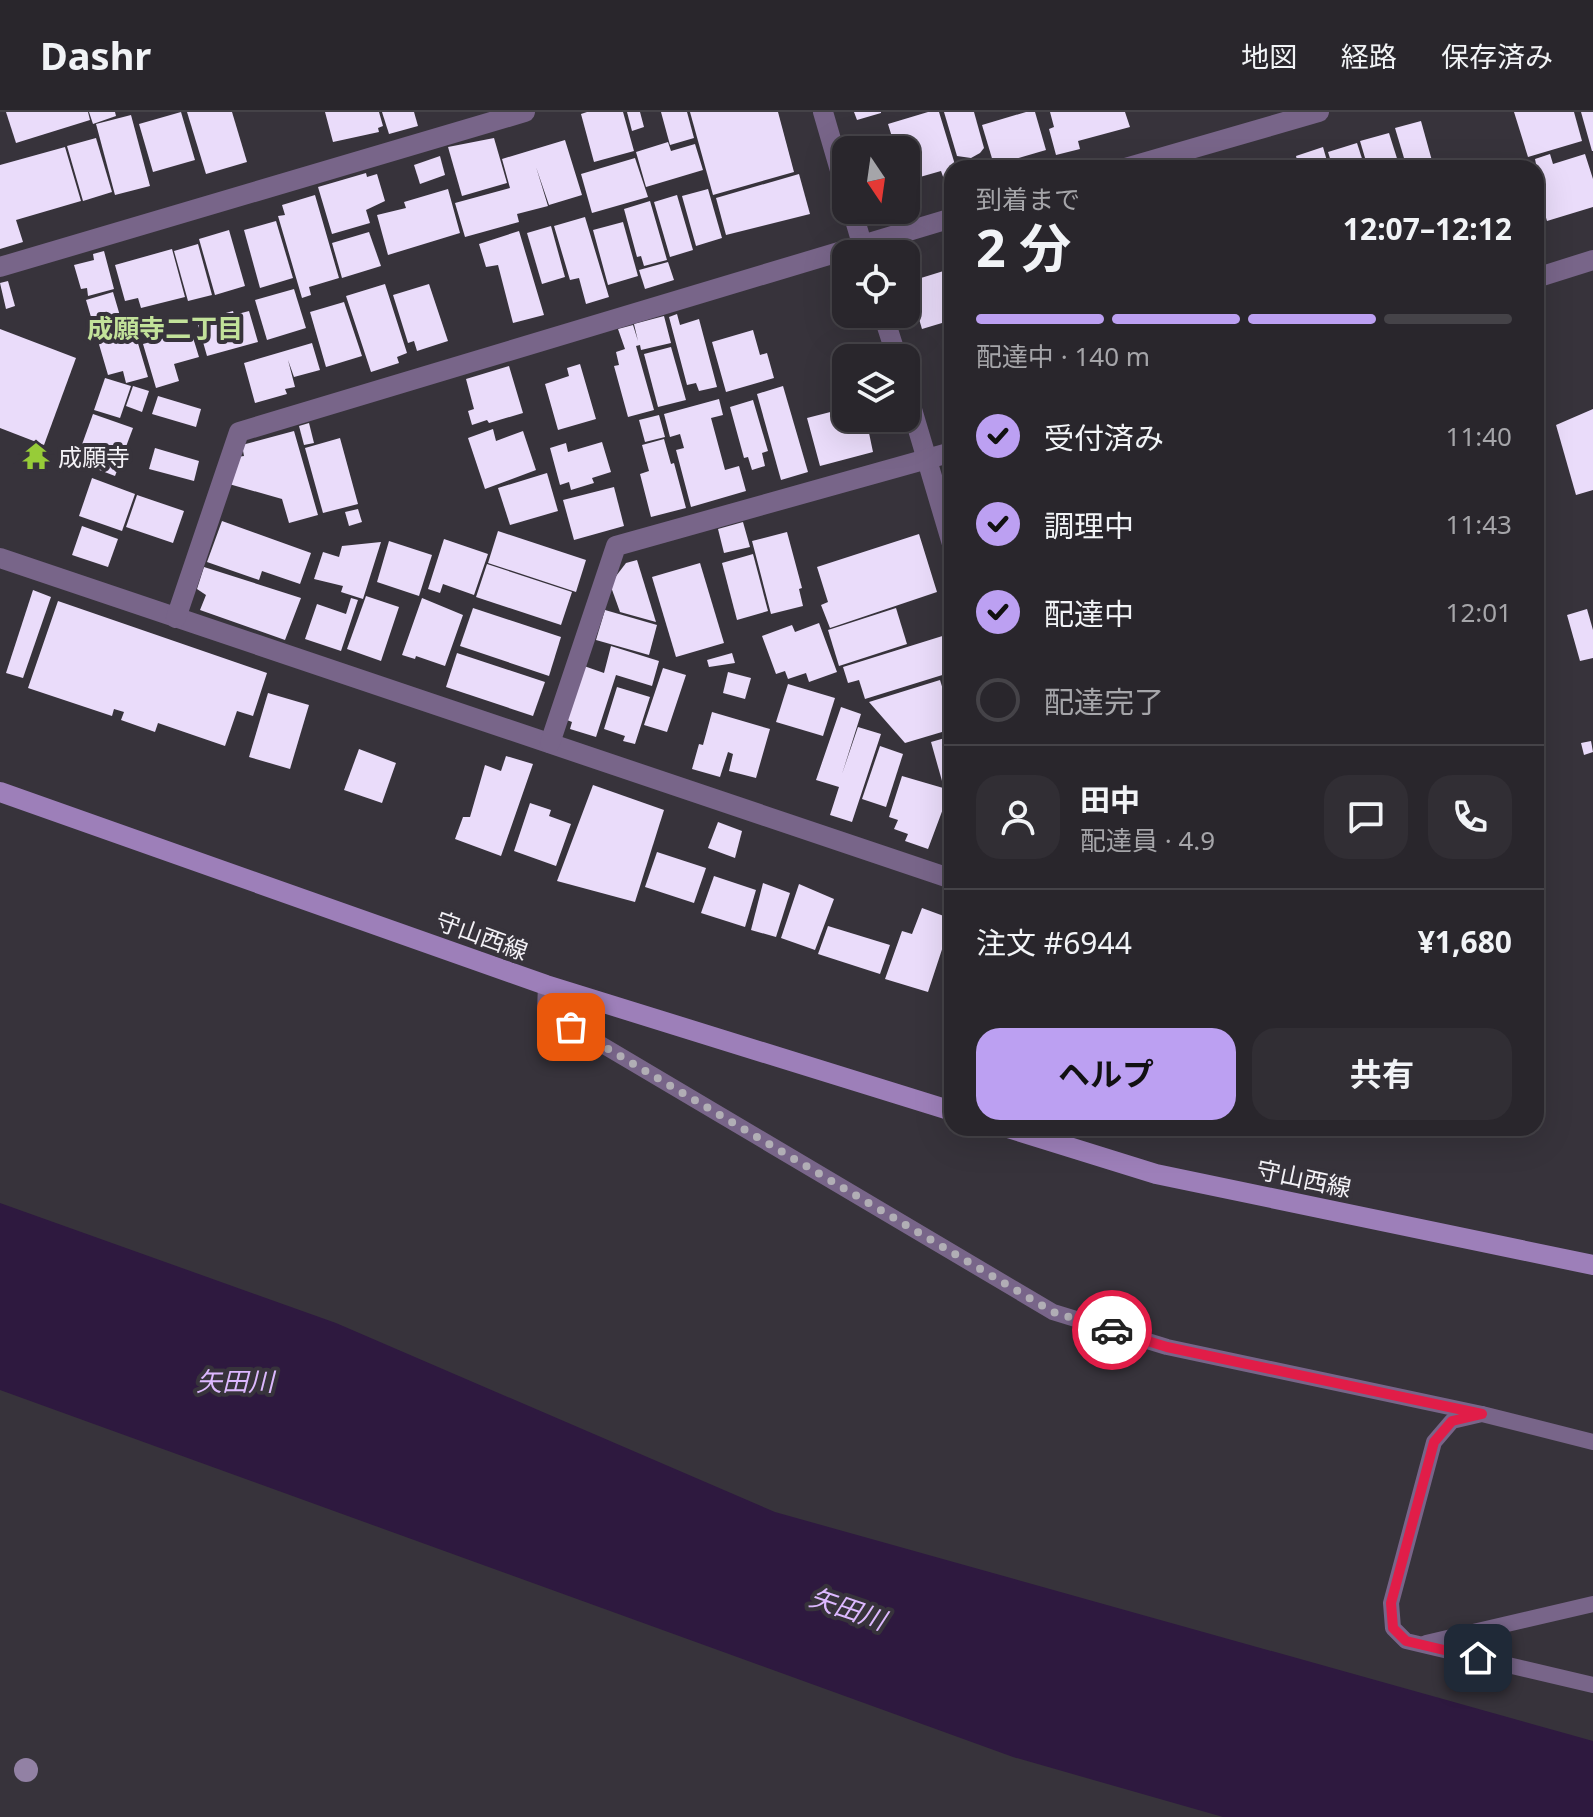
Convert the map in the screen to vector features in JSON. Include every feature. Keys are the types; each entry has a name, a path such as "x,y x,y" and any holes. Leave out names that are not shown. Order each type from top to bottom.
{"main road":[{"name":"守山西線","path":"0,792 546,985 944,1109"},
{"name":"守山西線","path":"1034,1136 1156,1174 1593,1265"}],"street":[{"path":"0,267 525,112"},
{"path":"823,112 832,143"},
{"path":"1153,160 1319,112"},
{"path":"889,240 944,221"},
{"path":"176,618 239,432 832,258"},
{"path":"1544,275 1593,260"},
{"path":"920,432 944,516"},
{"path":"550,743 616,546 944,454"},
{"path":"0,558 944,876"}],"lane":[{"path":"546,985 545,1011 1053,1312 1167,1347 1482,1414 1593,1442"},
{"path":"1482,1414 1452,1421 1434,1442 1391,1603 1393,1628 1406,1641 1593,1685"},
{"path":"1421,1645 1593,1604"}],"water":[{"name":"矢田川","path":"0,1203 336,1323 775,1512 1593,1741 1593,1817 1223,1817 1013,1757 0,1390"}],"building":[{"path":"6,112 88,112 90,120 16,143"},
{"path":"89,112 115,112 116,116 93,124"},
{"path":"181,112 195,160 153,172 139,124"},
{"path":"187,112 232,112 247,162 206,174"},
{"path":"325,112 379,112 383,126 378,128 379,132 333,142"},
{"path":"382,112 414,112 418,126 389,134"},
{"path":"623,112 634,151 594,162 581,114"},
{"path":"627,112 640,112 644,127 632,131"},
{"path":"661,112 687,112 694,138 670,145"},
{"path":"690,112 778,112 794,172 713,195"},
{"path":"854,112 881,112 881,113 857,120"},
{"path":"928,112 939,112 954,160 944,160 944,180 941,171 920,177 920,136 892,136 888,124"},
{"path":"944,112 974,112 984,148 980,153 971,158 957,156"},
{"path":"1035,112 1046,150 1011,160 992,160 982,125"},
{"path":"1050,112 1125,112 1130,127 1078,141 1080,149 1056,155 1049,129 1054,127"},
{"path":"1514,112 1574,112 1582,141 1528,157"},
{"path":"1581,112 1593,112 1593,151 1592,151"},
{"path":"131,115 150,186 115,195 96,124"},
{"path":"1421,121 1432,160 1405,160 1395,128"},
{"path":"1389,133 1397,160 1366,160 1360,141"},
{"path":"96,138 112,192 83,201 67,146"},
{"path":"494,138 507,183 462,196 448,147"},
{"path":"565,140 582,195 549,205 536,167 548,206 517,214 519,222 465,237 455,203 510,188 502,159"},
{"path":"668,142 671,151 695,144 703,170 646,187 636,152"},
{"path":"1357,143 1362,160 1330,160 1328,152"},
{"path":"65,147 81,201 16,220 23,242 0,249 0,165"},
{"path":"1323,147 1327,160 1297,160 1296,156"},
{"path":"1550,154 1553,164 1585,154 1593,179 1593,207 1547,221 1544,211 1544,160 1535,159"},
{"path":"440,156 445,175 420,184 414,165"},
{"path":"635,158 648,197 592,213 581,174"},
{"path":"366,173 367,177 377,174 385,201 366,210 370,223 332,234 318,187"},
{"path":"799,174 810,214 726,235 716,198"},
{"path":"448,189 460,233 388,255 377,215 406,208 404,202"},
{"path":"708,189 722,238 696,246 682,196"},
{"path":"315,195 339,278 309,287 311,295 302,298 278,216 285,215 282,205"},
{"path":"677,195 693,250 670,257 654,202"},
{"path":"650,201 667,260 644,266 641,256 637,257 624,209"},
{"path":"585,217 609,297 586,304 579,278 570,280 554,226"},
{"path":"276,221 293,278 260,288 244,230"},
{"path":"623,222 638,276 608,285 593,230"},
{"path":"551,226 565,277 542,284 527,233"},
{"path":"229,230 245,286 215,295 199,239"},
{"path":"519,231 544,315 513,323 498,265 486,267 479,244"},
{"path":"369,232 381,266 342,278 332,243"},
{"path":"198,244 212,295 188,301 174,251"},
{"path":"172,249 185,297 141,308 138,298 125,301 115,265"},
{"path":"104,251 114,289 88,296 87,288 81,289 74,265 94,260 93,254"},
{"path":"668,262 674,280 645,289 639,270"},
{"path":"944,271 944,322 922,329 920,278"},
{"path":"8,281 15,306 6,309 0,283"},
{"path":"385,284 407,353 397,357 399,363 371,372 346,296"},
{"path":"429,284 448,341 417,351 414,341 408,343 393,295"},
{"path":"294,289 306,328 267,340 255,300"},
{"path":"113,292 128,343 137,340 148,377 126,383 123,371 108,375 86,300"},
{"path":"344,302 362,356 326,367 310,312"},
{"path":"233,311 234,315 249,311 258,342 207,356 197,321"},
{"path":"677,314 680,325 699,319 717,387 699,391 696,383 687,385 669,317"},
{"path":"664,316 671,343 641,350 640,345 636,346 654,410 628,417 614,366 619,365 616,352 625,349 618,329 633,325 638,341 634,324"},
{"path":"0,329 76,358 44,445 0,428"},
{"path":"753,330 760,355 767,353 774,378 726,392 712,342"},
{"path":"191,331 199,357 174,364 179,381 156,388 143,344"},
{"path":"312,343 320,370 294,377 288,360 295,387 285,389 287,394 255,403 244,363"},
{"path":"671,347 686,400 658,407 644,354"},
{"path":"580,364 596,419 558,430 545,384 569,376 567,368"},
{"path":"509,366 523,413 472,425 468,411 474,409 466,379"},
{"path":"105,378 131,386 120,418 94,410"},
{"path":"133,386 149,391 142,412 126,406"},
{"path":"783,386 808,472 781,480 757,394"},
{"path":"158,396 201,409 196,427 152,414"},
{"path":"719,399 723,415 711,418 725,470 739,466 746,491 691,507 676,450 684,448 680,434 670,437 664,414"},
{"path":"753,400 768,451 762,453 765,466 752,470 748,457 744,458 730,407"},
{"path":"1593,409 1593,490 1576,495 1556,425"},
{"path":"832,412 832,432 873,432 869,433 873,452 820,466 807,418"},
{"path":"93,414 133,428 115,476 76,461"},
{"path":"659,415 665,437 645,442 639,420"},
{"path":"309,423 314,443 304,445 299,426"},
{"path":"493,429 496,441 523,431 536,470 485,489 468,438"},
{"path":"294,431 318,515 289,523 282,499 229,484 237,457 244,456 242,445"},
{"path":"340,438 358,504 323,513 305,448"},
{"path":"664,439 686,508 651,517 640,474 649,471 642,445"},
{"path":"602,442 611,472 592,478 594,483 571,490 569,482 560,485 550,448 566,443 568,452"},
{"path":"155,448 199,461 194,481 149,469"},
{"path":"547,473 558,511 510,525 498,488"},
{"path":"92,478 135,494 122,531 79,516"},
{"path":"614,487 624,526 574,540 563,500"},
{"path":"137,495 184,511 173,543 126,527"},
{"path":"358,509 362,522 349,526 345,512"},
{"path":"222,521 311,553 300,584 262,571 259,580 207,562"},
{"path":"743,522 750,547 724,553 718,529"},
{"path":"82,526 118,539 108,567 72,555"},
{"path":"498,531 586,560 576,592 488,563"},
{"path":"787,532 802,588 799,589 803,606 771,614 752,541"},
{"path":"919,534 937,592 830,628 821,605 828,602 817,567"},
{"path":"444,539 488,554 474,595 443,584 440,593 428,589"},
{"path":"389,541 432,555 419,596 377,582"},
{"path":"381,542 363,599 341,592 343,586 314,579 323,552 339,557 342,546"},
{"path":"753,554 768,611 737,620 722,563"},
{"path":"637,560 656,622 620,612 610,584 626,563"},
{"path":"700,563 724,643 676,657 652,577"},
{"path":"487,564 572,592 561,625 476,597"},
{"path":"204,567 301,598 285,640 200,610 206,595 197,589"},
{"path":"33,590 51,597 23,678 6,673"},
{"path":"366,596 399,607 381,661 347,649"},
{"path":"351,598 358,600 341,651 305,639 317,604 346,614"},
{"path":"422,598 463,615 445,666 416,656 415,659 402,655"},
{"path":"58,601 267,673 253,716 237,711 225,746 158,723 155,732 121,720 124,712 114,709 112,716 28,688"},
{"path":"473,608 561,637 549,676 460,646"},
{"path":"896,608 907,644 839,666 828,630"},
{"path":"1587,609 1593,630 1593,658 1580,661 1567,615"},
{"path":"605,610 657,625 649,655 596,640"},
{"path":"819,623 837,672 809,682 806,673 788,679 785,671 776,674 762,636 792,625 795,632"},
{"path":"944,635 944,674 865,699 859,680 848,683 843,667"},
{"path":"611,646 659,661 652,686 616,675 596,737 570,729 572,722 567,720 584,666 604,673"},
{"path":"457,653 545,682 533,716 446,687"},
{"path":"732,653 735,663 709,667 707,660"},
{"path":"663,668 686,675 667,732 644,725"},
{"path":"728,672 751,678 745,699 723,693"},
{"path":"940,680 944,693 944,731 905,743 869,702"},
{"path":"788,684 835,698 823,736 776,722"},
{"path":"617,687 650,697 635,744 623,741 625,736 604,729"},
{"path":"268,693 309,705 290,769 249,757"},
{"path":"841,707 861,714 842,774 858,727 881,734 852,822 830,815 839,787 816,780"},
{"path":"712,712 770,729 756,778 729,771 733,754 728,752 720,777 692,769 699,744 703,745"},
{"path":"944,738 944,788 931,742"},
{"path":"1591,741 1593,752 1584,755 1581,743"},
{"path":"880,746 903,754 886,807 862,799"},
{"path":"359,749 396,763 382,803 344,790"},
{"path":"506,756 533,764 501,856 455,839 463,817 470,817 485,765 501,771"},
{"path":"902,776 944,788 944,806 928,849 905,841 908,834 894,829 898,820 889,817"},
{"path":"593,785 664,810 635,902 557,881"},
{"path":"530,803 551,810 549,816 571,824 556,866 514,851"},
{"path":"718,822 742,831 735,858 708,848"},
{"path":"657,852 706,868 694,903 645,887"},
{"path":"714,876 756,890 745,927 701,913"},
{"path":"763,883 790,893 776,937 751,930"},
{"path":"799,884 834,899 815,950 781,938"},
{"path":"922,908 944,916 944,943 928,992 885,979 902,931 912,934"},
{"path":"828,926 890,945 880,974 818,954"}],"way so far":[{"path":"571,1027 1053,1312 1112,1330"}],"place":[{"name":"成願寺","path":"36,456"}],"district":[{"name":"成願寺二丁目","path":"165,328"}],"route":[{"path":"1112,1330 1167,1347 1482,1414 1452,1421 1434,1442 1391,1603 1393,1628 1406,1641 1478,1658"}]}
